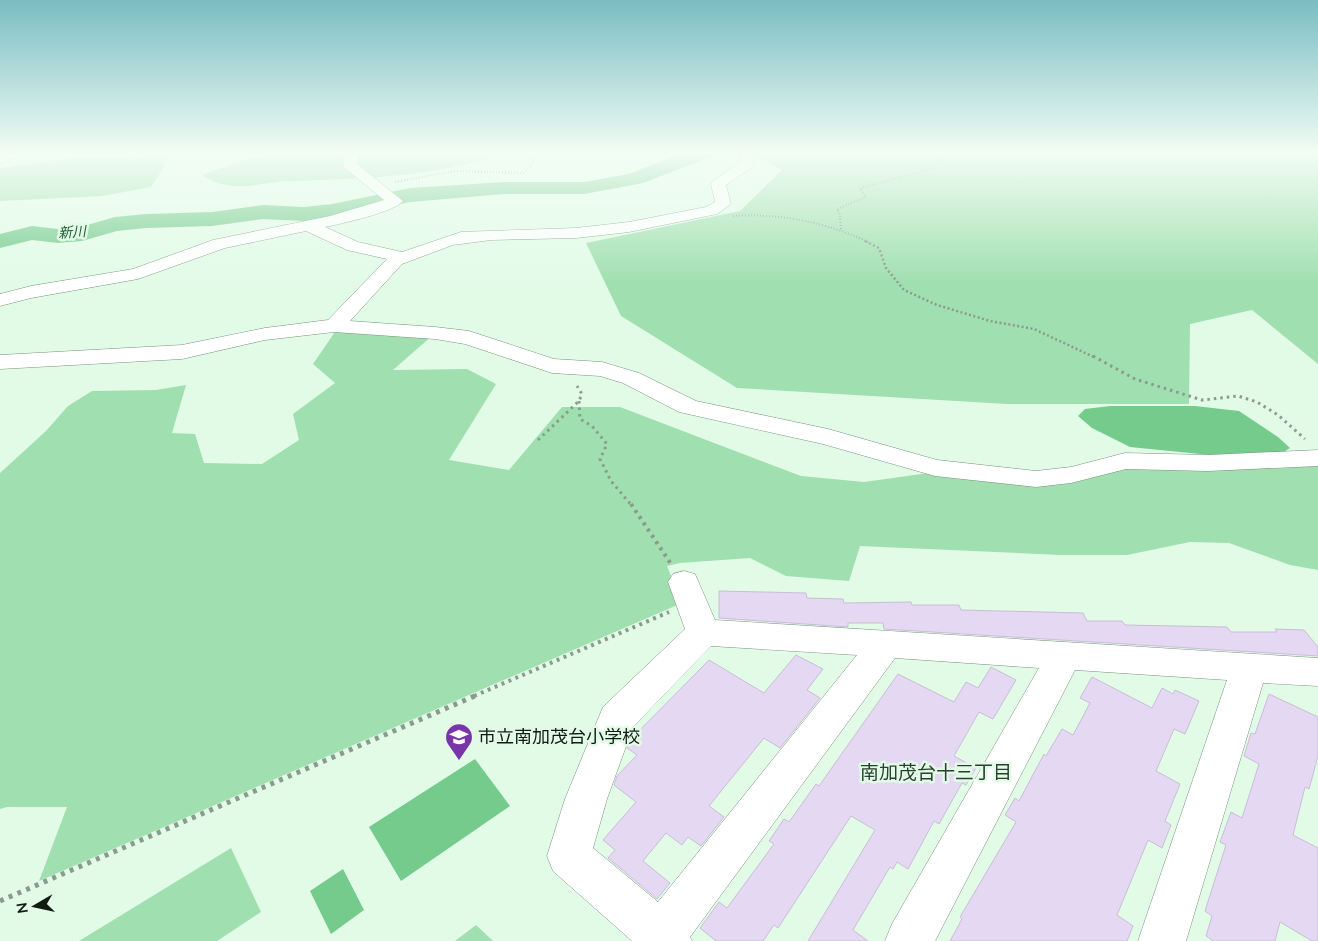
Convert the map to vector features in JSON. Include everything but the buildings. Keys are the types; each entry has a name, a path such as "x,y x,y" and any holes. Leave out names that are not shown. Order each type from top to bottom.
{"street":[{"path":"0,300 43,289 127,276 156,268 199,249 310,227 393,198 390,196"},
{"path":"334,326 370,284 402,256 461,237 576,233 629,227 711,212 723,204 721,196"},
{"path":"310,227 354,246 402,256"},
{"path":"0,362 182,352 265,334 334,326 469,338 552,366 602,369 630,378 688,407 828,437 935,468 1036,479 1071,475 1125,461 1208,464 1314,450"},
{"path":"886,643 665,938 569,856 586,799 617,718 693,605 886,643 1318,672"},
{"path":"909,941 1065,655"},
{"path":"1162,941 1250,667"}],"path":[{"path":"841,229 840,215 837,209 865,196"},
{"path":"711,212 738,217 766,214 841,229 879,248 886,268 904,290 937,306 990,321 1034,329 1101,360 1135,379 1202,400 1238,396 1257,402 1278,415 1314,450"},
{"path":"0,901 693,605 638,512 611,481 600,459 607,444 592,426 580,419 582,394 578,386 569,382"},
{"path":"538,440 580,401"}],"shaded area":[{"path":"0,196 102,196 102,196 0,201"},
{"path":"755,196 1318,196 1318,364 1252,310 1190,324 1189,404 1007,404 737,388 621,316 586,243 740,211"},
{"path":"337,329 433,335 393,370 467,369 496,384 449,460 509,470 562,407 620,407 801,476 864,482 943,471 1001,478 1123,464 1318,460 1318,570 1290,565 1229,543 1190,542 1127,555 1060,555 860,546 849,581 786,576 750,558 680,563 667,566 682,603 39,881 67,807 7,807 0,809 0,473 46,431 68,406 92,391 156,390 186,385 172,433 195,434 204,463 262,464 299,440 293,414 335,383 313,364"},
{"path":"1110,406 1195,406 1239,411 1278,437 1290,448 1282,453 1220,456 1130,447 1092,428 1078,416 1085,409"},
{"path":"475,759 510,806 401,881 369,827"},
{"path":"231,848 261,912 217,941 79,941"},
{"path":"343,869 364,910 331,934 310,891"},
{"path":"476,925 493,941 455,941"}],"waterway":[{"name":"新川","path":"0,241 32,233 58,236 82,234 115,224 146,221 212,219 263,212 304,214 332,211 406,196"}],"place":[{"name":"市立南加茂台小学校","path":"459,761"}],"district":[{"name":"南加茂台十三丁目","path":"936,772"}]}
